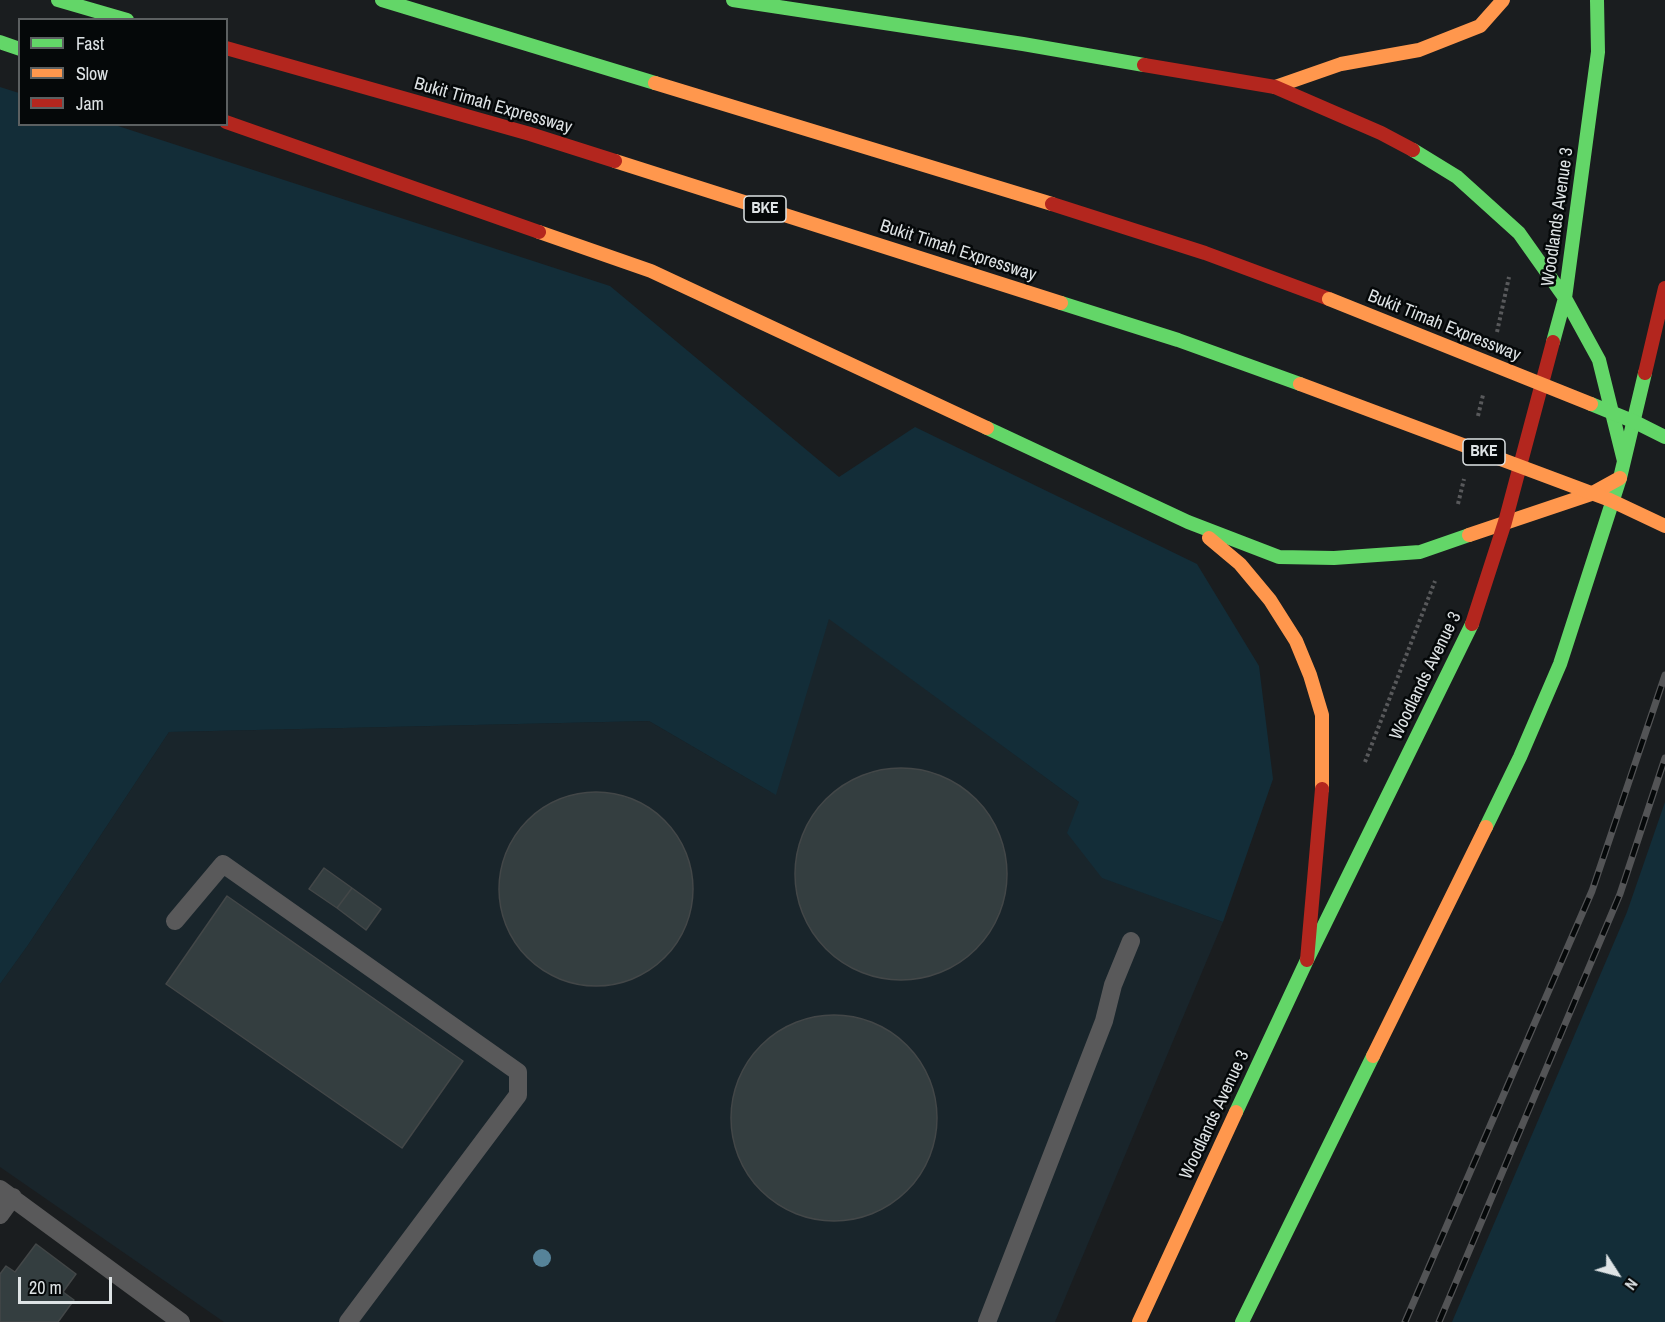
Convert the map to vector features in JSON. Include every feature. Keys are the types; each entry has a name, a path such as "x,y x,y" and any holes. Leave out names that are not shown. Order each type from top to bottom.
{"main road":[{"path":"58,0 120,18"},
{"name":"Bukit Timah Expressway","path":"382,0 1124,226 1205,253 1329,299 1624,418 1665,437"},
{"path":"733,0 1023,44 1275,87 1381,133 1423,155 1457,177 1519,233 1565,298 1599,360 1624,462"},
{"path":"1275,87 1341,64 1419,50 1480,26 1503,0"},
{"name":"Woodlands Avenue 3","path":"1138,1322 1307,960 1476,615 1505,522 1565,298 1598,52 1597,0"},
{"path":"0,42 18,48"},
{"name":"Bukit Timah Expressway","path":"228,49 530,134 1178,340 1610,500 1665,526"},
{"path":"228,123 651,271 1188,522 1279,556 1334,558 1420,552 1591,494 1620,478"},
{"path":"1242,1322 1520,757 1560,664 1620,478 1665,288"},
{"path":"1188,522 1240,564 1270,600 1296,642 1310,675 1322,715 1323,779 1307,960"}],"lane":[{"path":"175,921 224,864 518,1072 518,1095 348,1322"},
{"path":"987,1322 1104,1021 1113,985 1131,941"},
{"path":"0,1215 6,1193 181,1322"}],"path":[{"path":"1362,771 1436,578"}],"shaded area":[{"path":"0,87 18,93 18,126 118,126 610,286 839,477 915,427 1197,564 1259,666 1273,779 1223,922 1102,878 1067,833 1079,802 829,619 776,795 649,721 169,732 0,984"},
{"path":"829,618 1079,802 1102,877 1223,922 1055,1322 224,1322 0,1167 0,984 169,732 649,721 771,792"},
{"path":"1665,802 1665,1322 1452,1322 1627,912"}],"building":[{"path":"891,768 911,768 932,772 951,780 976,799 989,815 999,833 1005,853 1007,874 1005,895 999,915 989,933 976,949 951,968 932,976 911,980 891,980 870,976 851,968 819,941 807,924 799,905 795,884 795,864 799,843 807,824 834,792 851,780 870,772"},
{"path":"596,792 633,799 650,808 665,820 677,835 686,852 693,889 686,926 677,943 665,958 650,970 633,979 596,986 559,979 542,970 527,958 515,943 506,926 499,889 506,852 515,835 527,820 542,808 559,799"},
{"path":"324,868 352,888 337,908 309,889"},
{"path":"352,888 381,909 366,930 337,908"},
{"path":"227,896 463,1061 402,1148 166,984"},
{"path":"834,1015 854,1017 873,1023 907,1045 929,1079 935,1098 937,1118 935,1138 929,1157 907,1191 873,1213 854,1219 834,1221 814,1219 795,1213 761,1191 739,1157 733,1138 731,1118 733,1098 739,1079 761,1045 795,1023 814,1017"},
{"path":"36,1244 76,1274 63,1292 74,1300 58,1322 0,1322 0,1274 6,1266 15,1272"}],"railway":[{"path":"1405,1322 1592,891 1665,675"},
{"path":"1439,1322 1620,894 1665,758"}],"traffic: fast":[{"path":"58,0 120,18"},
{"path":"382,0 655,83"},
{"path":"733,0 1023,44 1144,65"},
{"path":"1553,342 1565,298 1598,52 1597,0"},
{"path":"0,42 18,48"},
{"path":"1413,150 1457,177 1519,233 1565,298 1599,360 1624,461"},
{"path":"1061,303 1178,340 1300,384"},
{"path":"1486,827 1520,757 1560,664 1620,478 1645,373"},
{"path":"1591,404 1665,437"},
{"path":"987,428 1188,522 1279,557 1334,558 1420,552 1469,535"},
{"path":"1236,1112 1307,960 1472,624"},
{"path":"1242,1322 1373,1056"}],"traffic: slow":[{"path":"1275,87 1341,64 1419,50 1480,26 1503,0"},
{"path":"655,83 1052,204"},
{"path":"615,161 1061,303"},
{"path":"539,232 651,271 987,428"},
{"path":"1329,299 1591,404"},
{"path":"1300,384 1610,500 1665,526"},
{"path":"1469,535 1591,494 1620,478"},
{"path":"1209,538 1240,564 1270,600 1296,641 1310,675 1322,715 1322,789"},
{"path":"1373,1056 1486,827"},
{"path":"1139,1322 1236,1112"}],"traffic: jam":[{"path":"228,49 530,134 615,161"},
{"path":"1144,65 1275,87 1381,133 1413,150"},
{"path":"228,123 539,232"},
{"path":"1052,204 1205,253 1329,299"},
{"path":"1645,373 1665,288"},
{"path":"1472,624 1505,522 1553,342"},
{"path":"1307,960 1322,789"}]}
